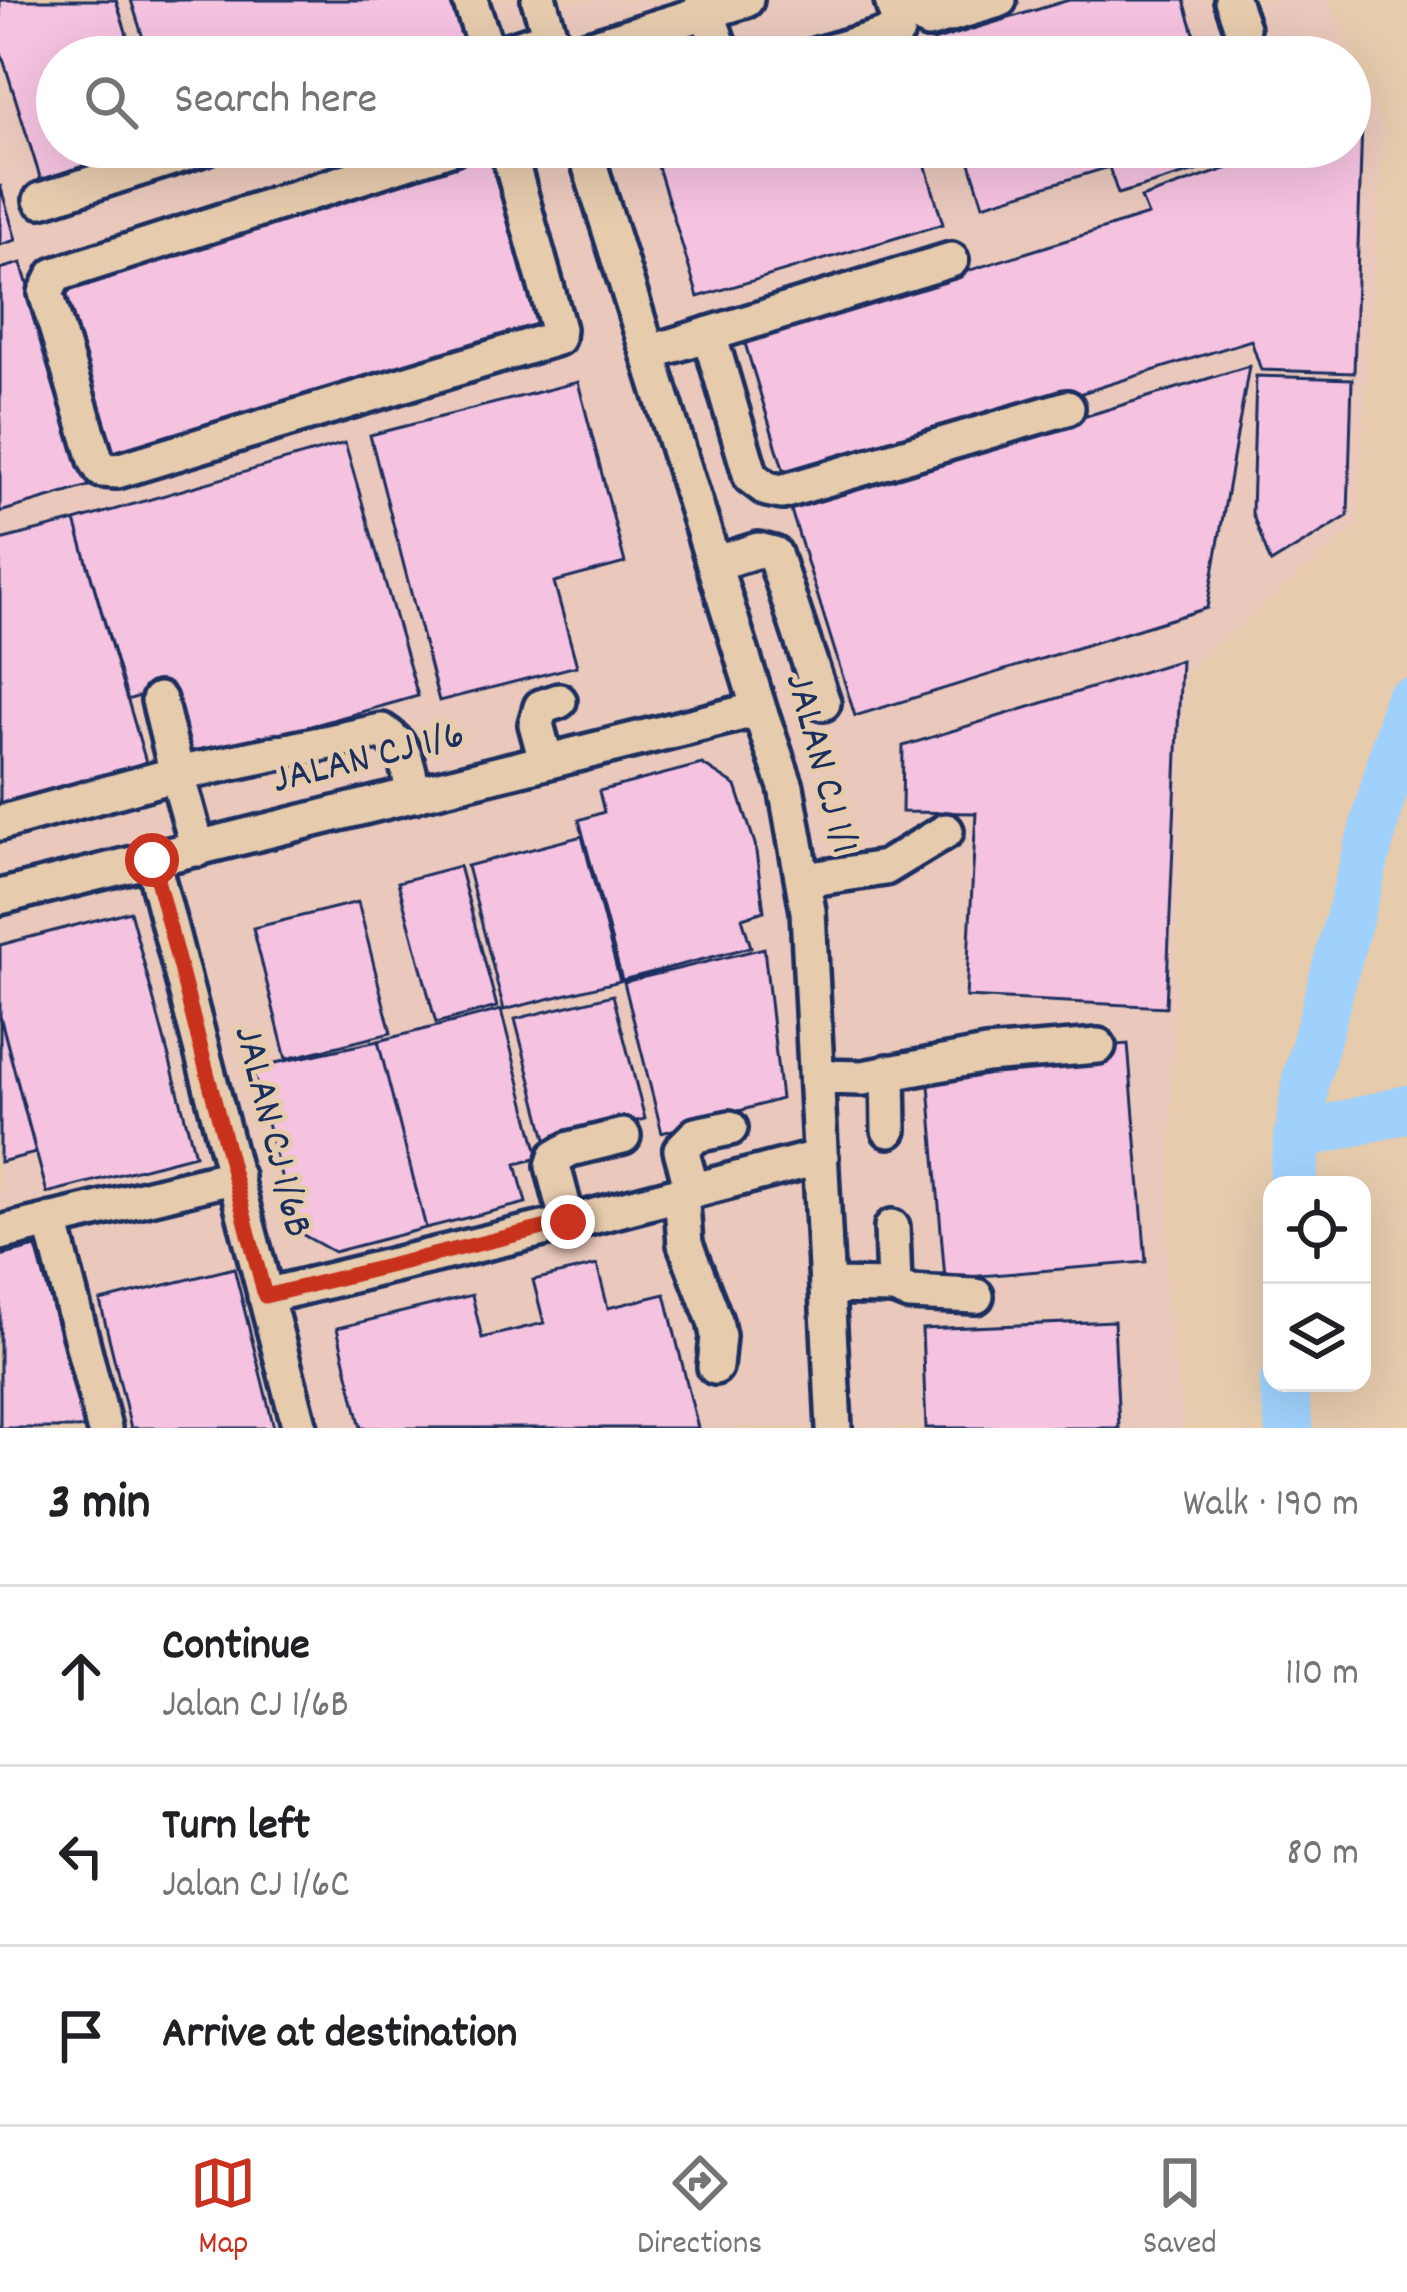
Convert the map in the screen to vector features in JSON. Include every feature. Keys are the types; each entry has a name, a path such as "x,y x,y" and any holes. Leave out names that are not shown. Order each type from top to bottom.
{"street":[{"path":"470,0 481,36"},
{"path":"539,0 551,36"},
{"path":"603,36 705,6 746,0"},
{"path":"883,36 897,32 899,24 892,0"},
{"path":"917,0 928,21 999,0"},
{"path":"705,6 716,36"},
{"path":"41,200 141,168"},
{"path":"388,168 55,275 46,293 102,470 116,471 557,338 513,168"},
{"name":"JALAN CJ 1/1","path":"591,168 786,788 804,880 834,1428"},
{"path":"648,353 951,260"},
{"path":"709,334 751,477 767,489 782,492 1067,408"},
{"path":"714,564 758,550 774,554 823,703"},
{"path":"159,700 198,849"},
{"path":"546,761 536,724 541,707 559,701"},
{"name":"JALAN CJ 1/6","path":"0,897 759,709"},
{"path":"0,824 177,774 382,731 398,741 413,795"},
{"path":"804,880 885,868 946,831"},
{"name":"JALAN CJ 1/6B","path":"152,860 300,1428"},
{"path":"817,1077 863,1078 986,1055 1097,1046"},
{"path":"888,1072 889,1130"},
{"path":"715,1367 718,1336 686,1244 687,1191 681,1150 696,1135 730,1128"},
{"path":"568,1222 553,1166 556,1156 623,1136"},
{"path":"265,1296 821,1157"},
{"path":"0,1232 236,1176"},
{"path":"51,1220 104,1428"},
{"path":"892,1227 894,1287"},
{"path":"827,1286 976,1296"}],"shaded area":[{"path":"0,0 1329,0 1344,36 36,36 36,168 1371,168 1371,99 1384,129 1357,526 1186,671 1166,1290 1184,1428 0,1428"}],"building":[{"path":"0,0 116,0 127,36 36,36 36,164 0,49"},
{"path":"131,0 458,0 470,36 142,36"},
{"path":"1069,0 1184,0 1195,36 950,36"},
{"path":"37,168 104,168 44,190"},
{"path":"442,168 501,168 550,322 110,461 56,289"},
{"path":"658,168 926,168 943,224 698,297"},
{"path":"972,168 1106,168 983,205"},
{"path":"1109,168 1206,168 1118,194"},
{"path":"1229,168 1361,168 1354,373 1261,370 1251,340 788,485 744,340 1148,215 1141,198"},
{"path":"0,185 16,240 0,245"},
{"path":"21,263 89,486 0,512 0,269"},
{"path":"1249,366 1207,608 855,716 790,507"},
{"path":"1256,376 1352,379 1348,516 1271,563 1252,513"},
{"path":"578,382 625,563 554,582 577,666 439,701 370,435"},
{"path":"345,443 418,696 191,760 170,687 127,700 75,521"},
{"path":"75,521 146,762 74,789 0,806 0,540"},
{"path":"1181,660 1166,1007 966,997 976,813 902,812 903,746"},
{"path":"702,764 736,786 755,844 764,911 742,918 751,947 622,980 579,820 604,812 599,791"},
{"path":"582,836 620,981 504,1010 467,866"},
{"path":"459,866 497,1007 436,1023 398,882"},
{"path":"358,902 391,1033 286,1059 253,928"},
{"path":"130,911 195,1155 47,1193 0,1016 0,945"},
{"path":"764,948 781,1099 662,1133 624,982"},
{"path":"613,995 645,1119 547,1143 515,1019"},
{"path":"501,1010 539,1158 516,1164 526,1203 426,1228 378,1041"},
{"path":"0,1016 36,1153 0,1162"},
{"path":"378,1041 426,1228 334,1252 296,1231 252,1068"},
{"path":"1128,1044 1146,1262 945,1279 927,1061"},
{"path":"36,1247 86,1428 0,1428 0,1256"},
{"path":"597,1265 608,1308 665,1294 698,1428 361,1428 337,1328 472,1295 482,1338 544,1323 533,1280"},
{"path":"234,1268 274,1428 131,1428 100,1301"},
{"path":"1114,1321 1119,1428 926,1428 922,1329"}],"waterway":[{"path":"1293,1176 1306,1079 1407,703"},
{"path":"1298,1136 1407,1109"},
{"path":"1284,1392 1289,1428"}],"route":[{"path":"152,860 265,1296 568,1222"}]}
